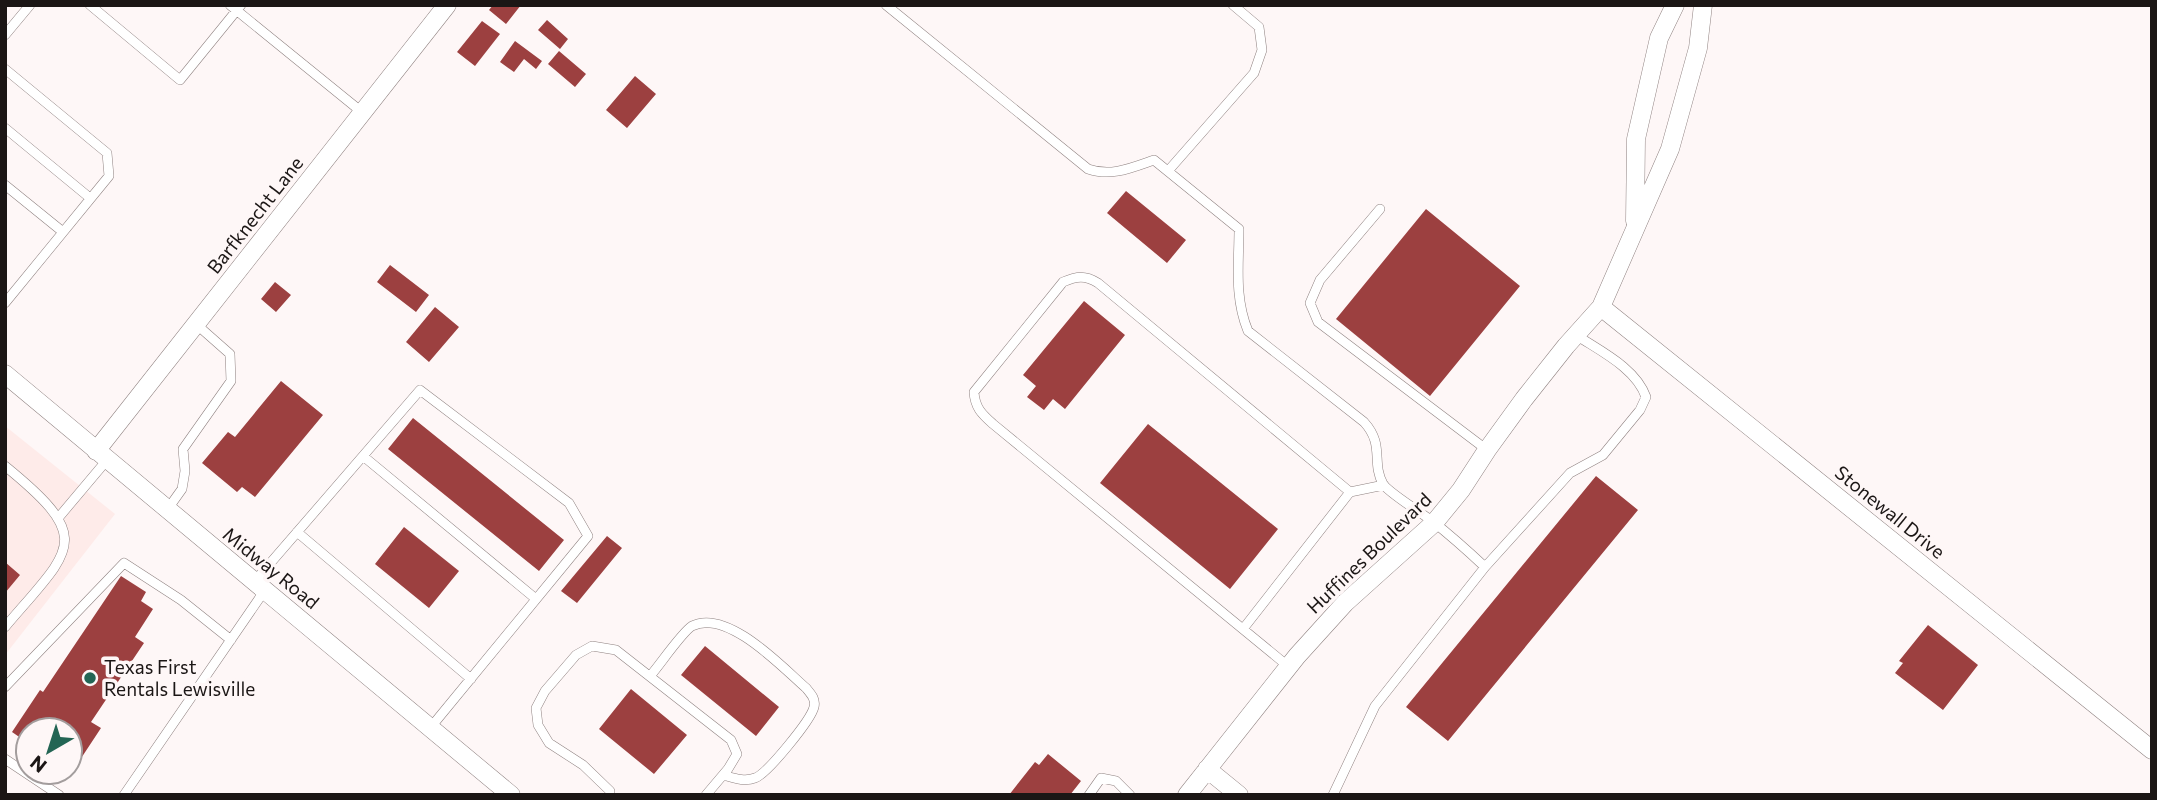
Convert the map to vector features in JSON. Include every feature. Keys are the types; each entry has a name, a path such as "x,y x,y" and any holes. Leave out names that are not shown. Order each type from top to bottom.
{"street":[{"name":"Barfknecht Lane","path":"101,456 196,324 447,5"},
{"name":"Huffines Boulevard","path":"1635,228 1636,139 1659,38 1675,5"},
{"name":"Huffines Boulevard","path":"1187,795 1289,667 1345,603 1434,523 1461,490 1487,450 1601,307 1670,149 1698,48 1703,5"},
{"name":"Stonewall Drive","path":"1601,307 2152,750"},
{"name":"Midway Road","path":"5,374 511,795"},
{"path":"1208,769 1239,795"}],"lane":[{"path":"5,35 30,5"},
{"path":"90,5 180,80 236,7 362,113"},
{"path":"886,5 1087,169 1112,174 1154,160 1240,229 1237,295 1241,316 1248,331 1373,432 1384,485 1434,523 1485,568"},
{"path":"1168,172 1254,73 1262,50 1259,27 1233,5"},
{"path":"5,69 107,153 109,176 5,303"},
{"path":"5,128 90,198"},
{"path":"5,186 63,233"},
{"path":"1380,209 1320,281 1310,303 1318,322 1487,450"},
{"path":"1289,667 993,424 979,411 974,402 974,392 1063,282 1075,277 1087,277 1098,283 1350,492"},
{"path":"167,510 182,489 185,471 183,449 231,381 230,354 196,324"},
{"path":"1333,795 1375,706 1485,568 1570,473 1603,454 1640,410 1646,397 1642,385 1619,364 1576,335"},
{"path":"124,795 230,640 260,586 297,532 420,390 569,503 588,536 431,727"},
{"path":"59,517 101,456"},
{"path":"363,456 536,599"},
{"path":"5,466 36,491 59,517 65,534 63,554 47,578 5,627"},
{"path":"1243,629 1350,492 1384,485"},
{"path":"297,532 471,679"},
{"path":"5,687 124,563 181,600 230,640"},
{"path":"650,676 690,627 705,622 716,623 746,637 814,697 815,706 806,723 757,778 744,780 723,775"},
{"path":"611,793 583,765 549,743 538,725 536,708 545,691 576,654 592,646 616,650 731,740 737,754 706,795"},
{"path":"5,759 59,795"},
{"path":"1089,795 1101,778 1116,781 1130,795"}],"shaded area":[{"path":"5,426 115,514 5,655"}],"building":[{"path":"493,5 521,5 506,24 489,10"},
{"path":"547,20 568,39 560,49 538,30"},
{"path":"482,21 500,34 475,66 457,52"},
{"path":"515,41 542,61 536,69 524,59 514,72 500,62"},
{"path":"559,51 586,74 575,87 548,64"},
{"path":"635,76 656,94 627,128 606,110"},
{"path":"1126,191 1186,240 1167,263 1107,213"},
{"path":"1426,209 1520,286 1430,396 1336,319"},
{"path":"390,265 429,295 416,312 377,282"},
{"path":"275,282 291,295 276,312 261,299"},
{"path":"1084,301 1125,335 1065,409 1053,399 1044,410 1027,397 1036,386 1023,375"},
{"path":"435,307 459,327 429,362 406,342"},
{"path":"281,381 323,415 255,497 242,487 237,492 202,463 228,432 235,437"},
{"path":"413,418 564,540 539,571 388,449"},
{"path":"1148,424 1278,529 1230,589 1100,483"},
{"path":"1596,476 1638,510 1448,741 1406,707"},
{"path":"404,527 459,571 429,608 375,564"},
{"path":"607,536 622,548 577,603 561,591"},
{"path":"5,562 20,575 5,593"},
{"path":"121,576 146,592 141,601 153,609 135,637 144,643 91,722 101,728 84,754 84,716 23,716 40,690 43,692"},
{"path":"1928,625 1978,665 1943,710 1895,673 1903,663 1899,661"},
{"path":"705,646 779,707 756,736 681,675"},
{"path":"631,689 687,735 654,774 599,729"},
{"path":"1048,754 1081,781 1070,795 1009,795 1035,762 1039,765"}],"place":[{"name":"Texas First Rentals Lewisville","path":"90,678"}]}
